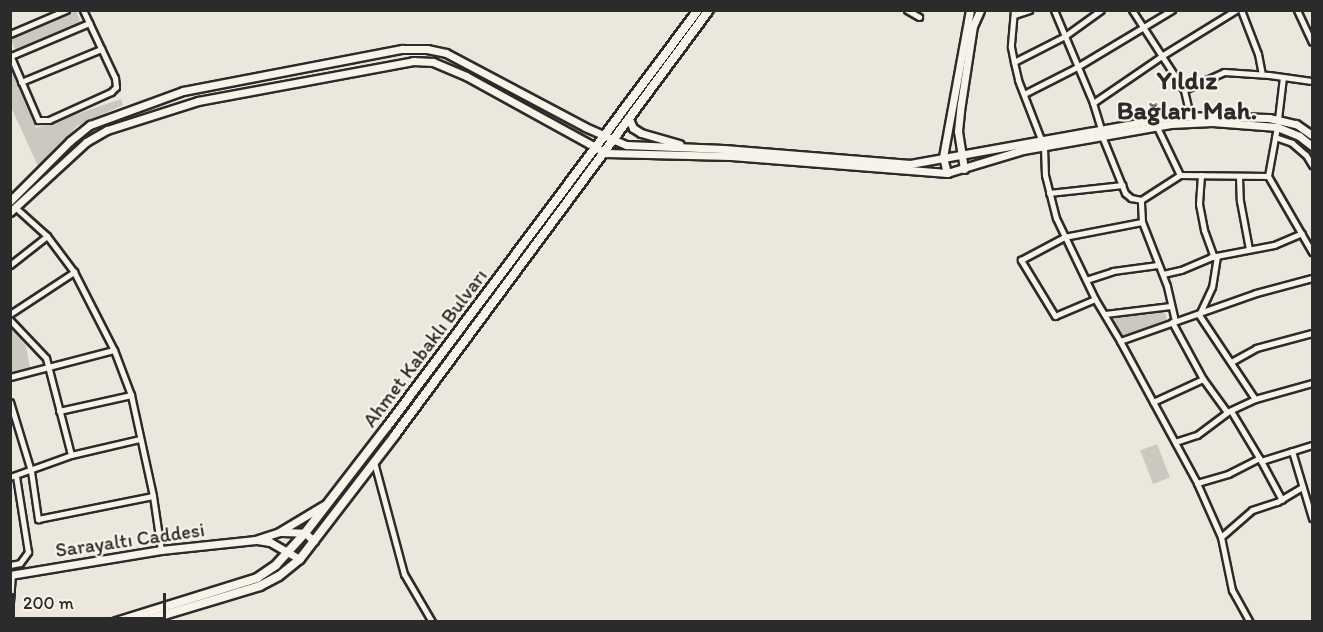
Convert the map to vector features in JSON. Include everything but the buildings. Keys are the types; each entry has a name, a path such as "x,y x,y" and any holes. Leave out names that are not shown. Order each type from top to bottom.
{"main road":[{"name":"Ahmet Kabaklı Bulvarı","path":"116,621 257,578 276,565 305,533 698,10"},
{"name":"Ahmet Kabaklı Bulvarı","path":"141,621 260,586 279,576 300,559 606,153 710,10"}],"street":[{"path":"10,34 66,10"},
{"path":"83,10 89,23 101,49 114,78 114,90 49,120 38,120 11,55 89,23"},
{"path":"908,10 918,17"},
{"path":"946,173 943,157 970,10"},
{"path":"964,169 958,131 967,57 973,26 980,10"},
{"path":"1029,10 1014,13 1011,47 1024,94 1043,143 1048,194 1064,237 1095,299 1197,483 1221,537 1232,590 1250,621"},
{"path":"1054,10 1094,103 1101,133 1123,185 1131,198 1141,200 1180,175 1268,177"},
{"path":"1014,62 1065,36 1101,10"},
{"path":"1132,10 1184,90 1190,115"},
{"path":"1024,94 1077,67 1172,10"},
{"path":"1094,103 1162,55 1236,10"},
{"path":"1241,10 1258,54 1262,74"},
{"path":"1298,10 1312,42"},
{"path":"21,82 101,49"},
{"path":"11,199 70,141 90,125 183,91 402,49 427,49 446,53 614,141 626,145 910,164 960,154 1101,133 1190,115 1277,123 1312,146"},
{"path":"161,550 153,496 131,395 114,350 74,272 47,236 13,210 86,142 107,130 198,101 413,61 433,62 466,76 606,153 731,156 946,173 1043,143"},
{"path":"1184,90 1224,72 1262,74 1312,81"},
{"path":"1283,77 1268,177 1312,252"},
{"path":"629,119 633,128 641,133 693,148"},
{"path":"1155,123 1296,124 1312,135"},
{"path":"1155,123 1180,175"},
{"path":"1275,137 1292,143 1306,155 1312,165"},
{"path":"1199,315 1212,287 1215,256 1204,230 1198,204 1201,175"},
{"path":"1239,177 1240,201 1250,249"},
{"path":"1048,194 1123,185"},
{"path":"1141,200 1142,222 1163,274 1173,321 1203,379 1229,412 1282,500"},
{"path":"1095,299 1055,316 1021,260 1064,237 1142,222"},
{"path":"1163,274 1181,270 1215,256 1274,245 1302,233"},
{"path":"10,265 47,236"},
{"path":"1086,280 1113,271 1158,265"},
{"path":"10,314 74,272"},
{"path":"1120,341 1256,293 1312,278"},
{"path":"1105,314 1171,306"},
{"path":"1199,315 1233,361 1255,399"},
{"path":"10,320 46,358 71,454"},
{"path":"1233,361 1256,348 1312,333"},
{"path":"10,377 114,350"},
{"path":"1153,402 1203,379"},
{"path":"1175,442 1197,435 1229,412 1255,399 1312,383"},
{"path":"59,411 131,395"},
{"path":"10,402 31,471 38,519 153,496"},
{"path":"10,565 20,563 28,552 13,476 71,454 140,439"},
{"path":"1197,483 1228,474 1260,460 1312,445"},
{"path":"1292,451 1312,518"},
{"path":"374,462 404,574 432,621"},
{"path":"1221,537 1252,510 1282,500 1302,487"},
{"path":"255,540 279,532 326,504"},
{"path":"279,532 305,533 314,542"},
{"path":"255,540 270,542 300,559"},
{"name":"Sarayaltı Caddesi","path":"11,574 161,550 255,540"},
{"path":"10,602 11,574"}],"shaded area":[{"path":"76,11 81,23 16,51 11,39"},
{"path":"11,67 36,128 121,99 123,105 77,126 38,166 11,107"},
{"path":"1164,309 1167,320 1124,336 1113,323 1114,317"},
{"path":"10,328 26,346 30,368 11,372"},
{"path":"1157,444 1170,478 1153,484 1140,450"}],"district":[{"name":"Yıldız Bağları Mah.","path":"1187,96"}]}
